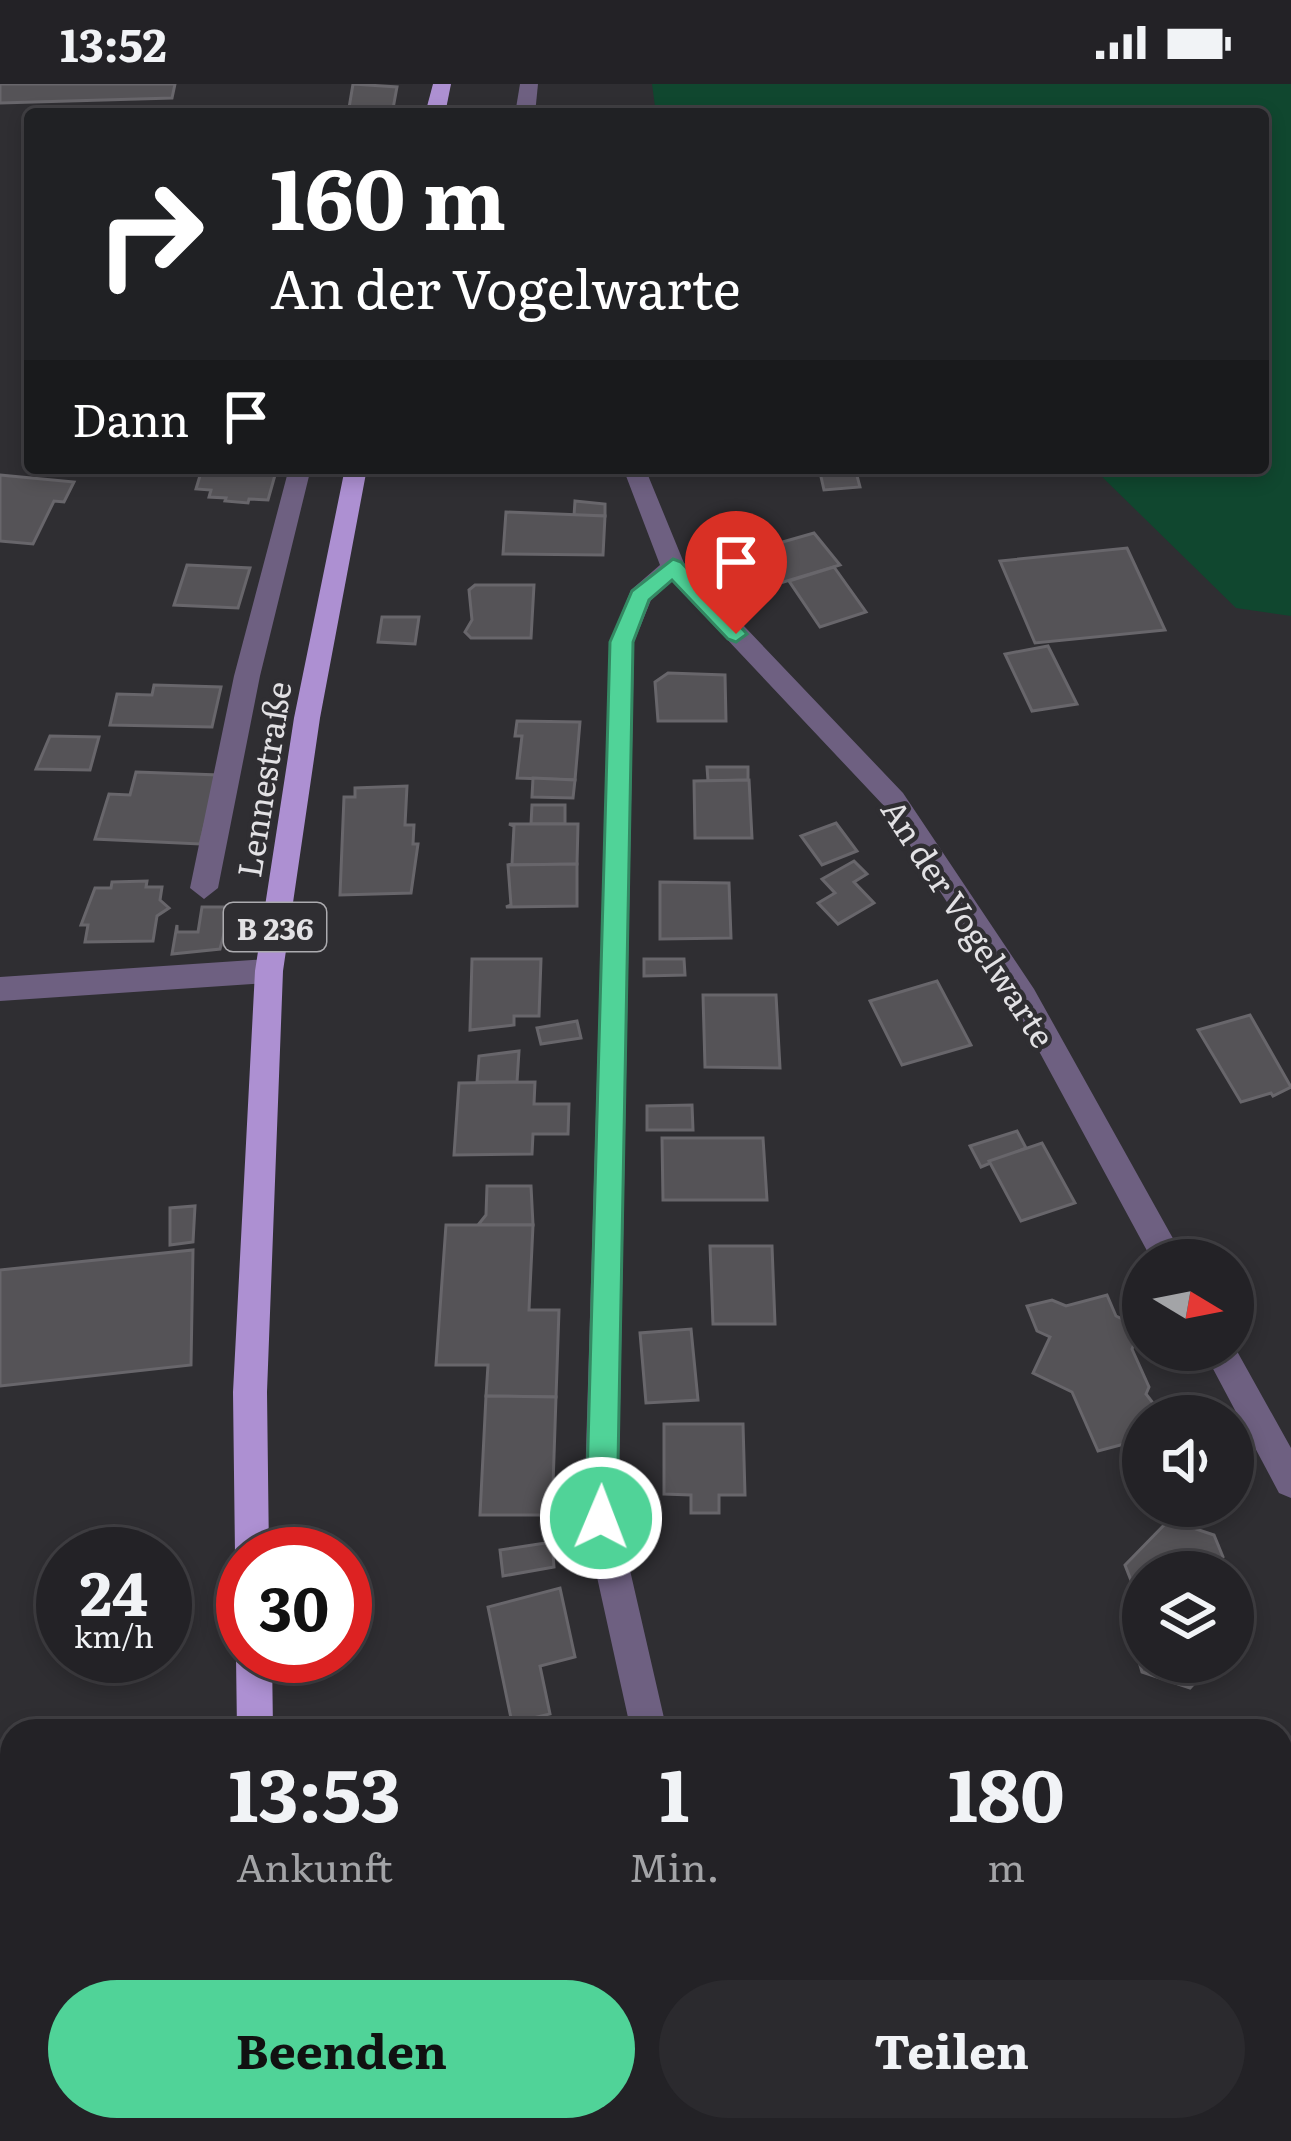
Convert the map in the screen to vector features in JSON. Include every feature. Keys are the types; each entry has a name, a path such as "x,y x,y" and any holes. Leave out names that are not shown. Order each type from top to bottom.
{"main road":[{"name":"Lennestraße","path":"252,1527 250,1392 268,971 307,718 355,474"},
{"path":"254,1683 255,1719"}],"street":[{"name":"Lennestraße","path":"205,888 247,676 298,474"},
{"path":"636,474 673,567 640,596 622,642 601,1518 646,1719"},
{"name":"An der Vogelwarte","path":"673,567 894,800 1024,997 1157,1239"},
{"path":"0,989 268,971"},
{"path":"1231,1371 1291,1481"}],"green space":[{"path":"652,84 1291,84 1291,616 1236,608 1099,474 1269,474 1269,108 655,108"}],"building":[{"path":"0,84 175,84 172,98 0,103"},
{"path":"353,84 397,87 393,108 349,108"},
{"path":"200,474 275,474 268,500 225,501 209,497 211,490 196,489"},
{"path":"820,474 857,474 860,487 824,490"},
{"path":"0,475 74,482 64,502 54,501 33,544 0,541"},
{"path":"575,501 605,504 605,516 574,516"},
{"path":"506,512 605,516 603,555 503,554"},
{"path":"814,533 840,565 767,587 744,553"},
{"path":"1127,548 1165,630 1035,643 1000,561"},
{"path":"187,565 250,568 238,608 174,605"},
{"path":"834,567 866,612 820,627 789,581"},
{"path":"475,585 534,585 531,638 471,638 465,632 472,620 469,590"},
{"path":"382,617 419,617 415,644 378,642"},
{"path":"1048,646 1077,704 1032,711 1005,654"},
{"path":"668,673 725,675 726,721 658,721 655,682"},
{"path":"154,685 221,687 212,727 110,725 117,694 152,695"},
{"path":"517,721 580,722 575,780 517,778 522,736 515,736"},
{"path":"50,736 99,737 90,770 36,769"},
{"path":"707,767 748,767 748,780 708,781"},
{"path":"136,772 218,775 200,844 95,839 109,794 130,795"},
{"path":"533,778 575,780 573,798 532,797"},
{"path":"749,780 752,838 695,838 694,781"},
{"path":"407,786 405,825 414,825 413,844 418,844 411,893 340,895 344,797 355,797 355,788"},
{"path":"532,805 565,805 565,824 531,824"},
{"path":"836,823 857,851 822,865 801,836"},
{"path":"509,824 578,824 577,864 508,865 512,864 514,826"},
{"path":"854,861 867,874 854,882 874,903 838,924 818,903 835,893 822,879"},
{"path":"577,864 577,906 506,907 511,905 508,865"},
{"path":"147,881 146,887 162,887 160,900 169,908 157,916 153,941 85,942 88,925 81,925 95,888 111,888 112,882"},
{"path":"660,882 729,883 731,938 660,939"},
{"path":"202,907 231,907 220,949 172,954 177,925 177,932 198,932"},
{"path":"472,959 541,959 539,1016 514,1016 514,1025 470,1030"},
{"path":"644,959 684,959 685,975 644,976"},
{"path":"937,981 971,1045 902,1065 870,1001"},
{"path":"703,995 776,995 780,1068 705,1067"},
{"path":"1250,1015 1291,1087 1241,1102 1198,1030"},
{"path":"577,1021 581,1038 541,1044 537,1028"},
{"path":"519,1051 517,1082 477,1082 479,1056"},
{"path":"535,1082 534,1104 569,1104 568,1134 533,1134 532,1154 454,1155 459,1083"},
{"path":"692,1105 693,1130 647,1130 647,1106"},
{"path":"1017,1131 1026,1148 981,1167 970,1146"},
{"path":"662,1138 763,1138 767,1200 663,1200"},
{"path":"1042,1143 1075,1203 1021,1221 989,1161"},
{"path":"487,1186 531,1186 533,1225 478,1225 486,1215"},
{"path":"195,1206 193,1242 170,1245 170,1208"},
{"path":"446,1225 533,1225 529,1310 559,1310 556,1397 486,1396 488,1365 436,1365"},
{"path":"710,1246 772,1246 775,1324 713,1324"},
{"path":"193,1250 191,1365 0,1386 0,1270"},
{"path":"1107,1295 1122,1319 1122,1371 1142,1371 1149,1387 1147,1395 1122,1395 1122,1445 1098,1451 1072,1392 1033,1373 1050,1337 1037,1331 1027,1306 1052,1300 1066,1306"},
{"path":"691,1329 698,1400 646,1403 640,1333"},
{"path":"486,1396 556,1397 552,1515 480,1515"},
{"path":"664,1424 743,1424 745,1495 719,1495 719,1513 691,1513 691,1495 664,1494"},
{"path":"1162,1527 1190,1527 1214,1535 1221,1551 1139,1551"},
{"path":"552,1542 554,1567 503,1576 500,1550"},
{"path":"560,1588 575,1657 540,1666 550,1714 511,1719 488,1607"}],"route":[{"path":"601,1518 622,642 628,616 640,596 673,567 736,634"}]}
